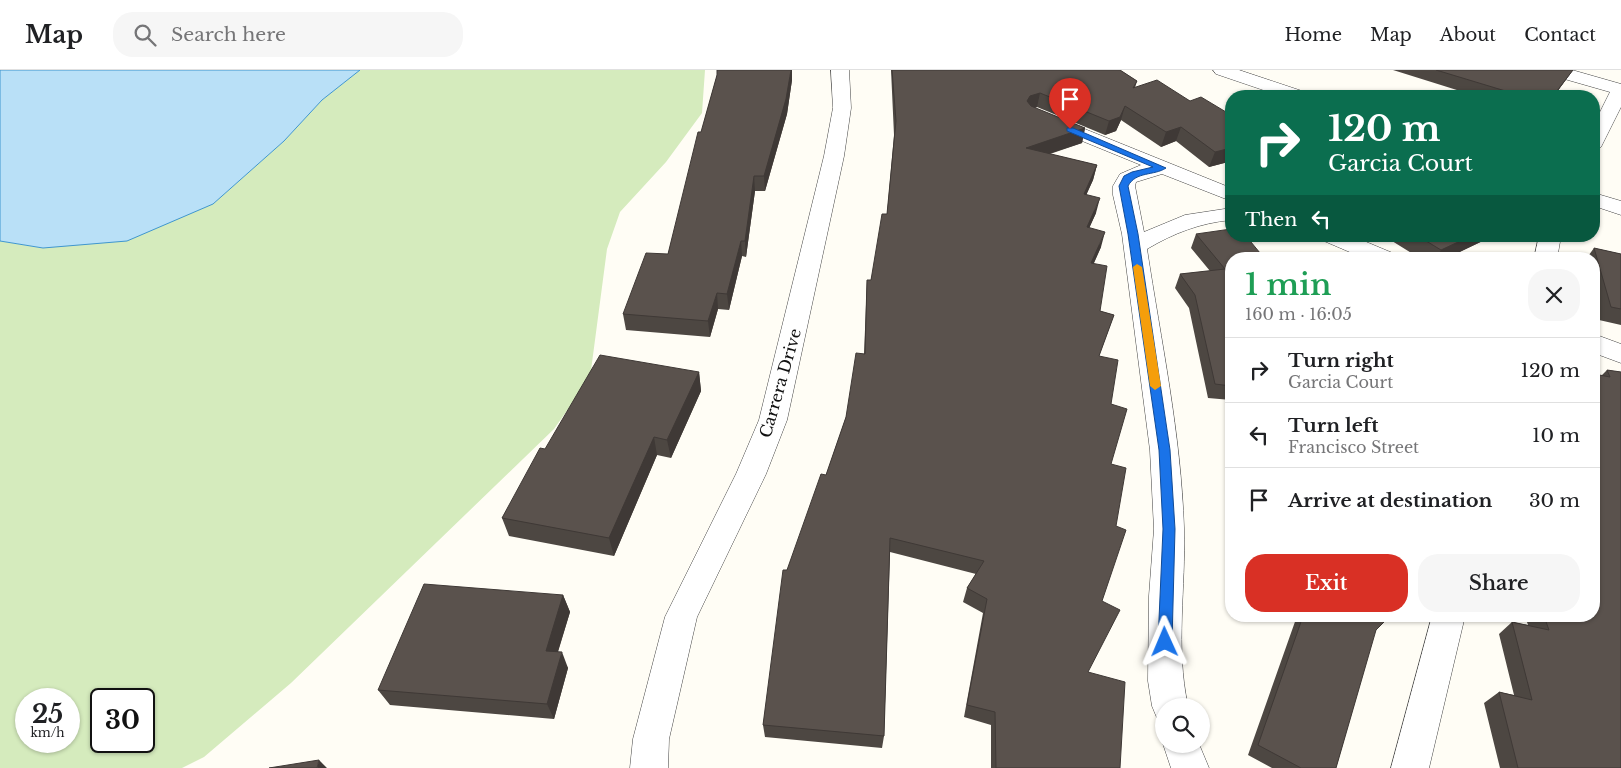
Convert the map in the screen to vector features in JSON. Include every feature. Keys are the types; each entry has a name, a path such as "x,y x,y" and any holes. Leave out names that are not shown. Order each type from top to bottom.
{"street":[{"name":"Carrera Drive","path":"650,768 651,739 680,617 751,474 773,420 834,156 842,108 840,70"},
{"path":"1222,70 1280,90"},
{"path":"1552,70 1620,90 1600,131"},
{"path":"1036,115 1225,193"},
{"path":"1162,168 1135,174 1128,178 1124,186 1164,450 1169,529 1165,605 1165,681 1168,698"},
{"path":"1600,200 1621,208"},
{"path":"1134,246 1170,226 1198,217 1225,215"},
{"path":"1346,242 1370,252"},
{"path":"1600,346 1621,354"},
{"path":"1410,768 1447,622"},
{"path":"1184,753 1190,768"}],"green space":[{"path":"360,70 705,70 702,113 666,162 620,212 607,249 590,378 554,429 291,683 204,757 182,768 0,768 0,241 43,248 213,204 284,141 322,100"}],"water":[{"path":"0,70 360,70 322,100 284,141 213,204 127,241 43,248 0,241"}],"building":[{"path":"717,70 791,70 786,99 764,176 754,176 745,241 741,241 727,294 717,293 708,321 623,314 646,253 668,254 698,132 701,132"},
{"path":"892,70 1120,70 1137,81 1133,88 1157,80 1190,101 1201,97 1225,111 1225,150 1215,152 1181,127 1166,132 1125,106 1120,117 1109,121 1040,93 1030,96 1027,101 1031,106 1085,128 1026,148 1097,165 1084,194 1100,198 1087,227 1105,232 1091,263 1107,266 1100,311 1114,315 1099,356 1118,360 1111,404 1127,409 1111,464 1126,468 1116,526 1126,530 1102,601 1120,610 1088,672 1125,682 1120,768 996,768 995,712 967,705 987,599 967,588 984,561 890,538 884,736 763,725 783,570 787,570 821,474 826,475 846,417 856,353 865,354 867,280 871,280 882,214 887,214 896,121"},
{"path":"1436,70 1573,70 1558,90 1502,90"},
{"path":"1225,230 1225,242 1251,242 1259,252 1225,252 1225,269 1196,234"},
{"path":"1428,242 1458,242 1441,250"},
{"path":"1594,248 1621,254 1621,309 1611,307 1600,269 1600,252 1595,252"},
{"path":"1225,269 1225,385 1215,384 1195,295 1180,274"},
{"path":"600,355 699,372 667,440 654,437 609,538 502,518 540,448 545,449"},
{"path":"1607,370 1621,372 1621,768 1518,768 1499,692 1532,700 1512,622 1549,630 1546,622 1600,622 1600,375 1610,377"},
{"path":"424,584 563,595 546,651 562,652 547,704 378,690"},
{"path":"1301,622 1384,622 1376,630 1336,768 1301,768 1258,745"},
{"path":"319,760 317,768 269,768"}],"slow traffic":[{"path":"1137,267 1155,386"}],"route":[{"path":"1070,129 1162,168 1143,171 1128,178 1124,186 1124,195 1133,234 1164,450 1169,529 1165,596 1165,642"}]}
